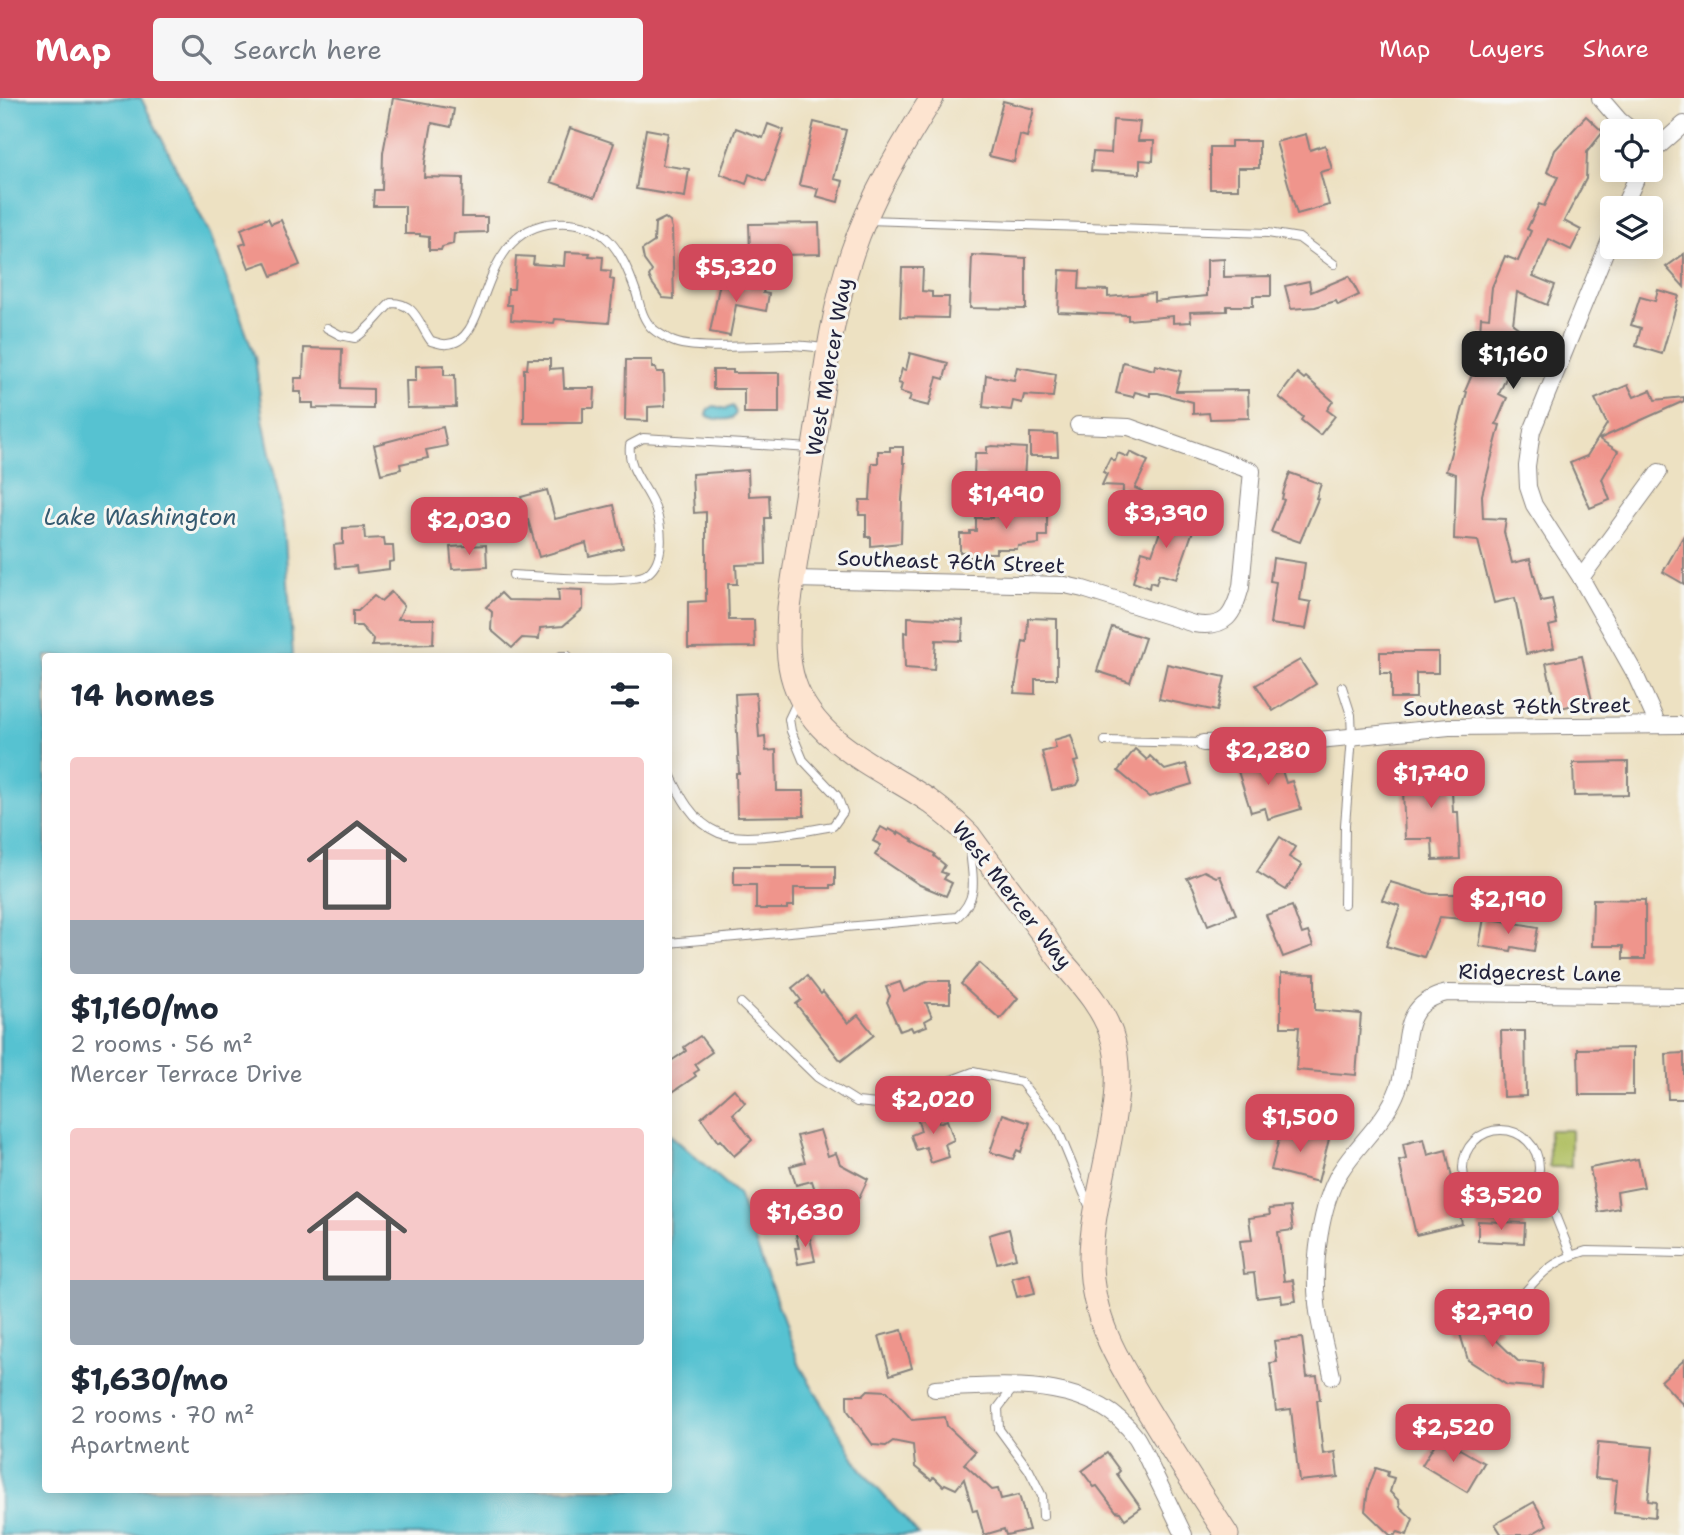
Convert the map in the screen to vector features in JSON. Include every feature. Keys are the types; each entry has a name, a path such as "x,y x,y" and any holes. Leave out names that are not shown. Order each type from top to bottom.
{"street":[{"name":"West Mercer Way","path":"933,98 893,160 864,220 842,284 828,349 793,579 788,636 789,662 800,697 826,732 845,748 928,800 969,835 1100,1009 1112,1035 1116,1083 1095,1219 1091,1257 1093,1297 1107,1339 1157,1426 1227,1535"},
{"path":"1600,98 1618,119"},
{"path":"1663,140 1684,124"},
{"path":"1602,259 1532,431 1527,466 1528,487 1534,505 1581,578 1634,672 1658,725"},
{"name":"Southeast 76th Street","path":"793,579 1065,585 1194,624 1207,626 1229,618 1241,587 1252,471 1129,427 1078,425"},
{"path":"1581,578 1659,472"},
{"name":"Southeast 76th Street","path":"1203,743 1319,740 1449,727 1684,725"},
{"name":"Ridgecrest Lane","path":"1332,1376 1317,1304 1317,1261 1326,1212 1339,1175 1387,1114 1400,1086 1410,1022 1423,1001 1447,993 1684,996"},
{"path":"935,1389 1014,1387 1068,1393 1099,1404 1119,1418 1137,1438 1184,1535"},
{"path":"1137,1438 1157,1426"}],"lane":[{"path":"864,220 1268,233 1299,238 1334,264"},
{"path":"327,328 340,335 355,338 368,330 391,303 403,303 413,312 431,341 448,345 464,338 477,315 492,270 502,254 519,236 542,224 568,223 592,228 610,241 623,257 646,321 658,333 676,343 711,346 791,345 828,349"},
{"path":"513,575 633,579 646,575 653,567 660,550 661,534 655,507 628,456 630,445 643,438 814,448"},
{"path":"1342,687 1351,715 1352,737 1345,825 1343,904"},
{"path":"672,779 680,796 696,817 719,833 742,836 783,834 833,826 843,811 837,796 803,760 791,731 791,710 800,697"},
{"path":"1105,741 1203,743"},
{"path":"672,943 957,916 969,907 974,892 969,835"},
{"path":"741,1003 817,1077 857,1102 908,1107 938,1086 973,1072 1021,1082 1057,1128 1095,1219"},
{"path":"1504,1130 1516,1133 1534,1148 1539,1159 1537,1183 1521,1202 1495,1207 1472,1194 1465,1182 1465,1156 1471,1145 1481,1136 1504,1130"},
{"path":"1537,1183 1547,1195 1571,1255"},
{"path":"1513,1306 1551,1265 1571,1255 1587,1251 1684,1253"},
{"path":"1014,1387 998,1408 999,1429 1029,1470 1042,1496 1043,1516"}],"green space":[{"path":"1549,1130 1571,1130 1571,1167 1549,1167"}],"water":[{"name":"Lake Washington","path":"0,98 141,98 210,234 255,357 263,419 284,524 293,653 42,653 42,1493 672,1493 672,1137 738,1194 800,1366 862,1471 919,1535 0,1535"},
{"path":"714,406 726,409 733,406 736,413 733,418 726,420 707,416 707,410"}],"building":[{"path":"393,98 454,109 451,127 432,123 424,177 463,178 462,217 487,217 487,232 454,233 453,244 442,247 441,250 429,250 429,237 405,234 405,206 373,206 374,190 382,190 383,153"},
{"path":"1003,101 1034,109 1027,137 1020,135 1014,162 989,156"},
{"path":"1586,116 1600,129 1600,136 1587,152 1586,179 1564,221 1581,230 1571,250 1549,239 1533,276 1555,285 1547,305 1517,292 1513,324 1538,343 1523,361 1516,355 1499,394 1507,398 1496,424 1500,425 1482,495 1483,518 1506,519 1504,532 1512,563 1530,559 1541,601 1552,599 1557,624 1549,626 1554,648 1526,654 1515,598 1494,603 1478,541 1454,539 1456,474 1446,471 1467,392 1465,391 1489,335 1480,334 1481,317 1489,318 1492,287 1505,256 1518,261 1531,231 1527,229 1539,204 1544,206 1558,177 1547,172 1555,150"},
{"path":"1113,120 1140,122 1138,141 1154,141 1153,161 1140,160 1140,174 1091,171 1093,152 1111,153"},
{"path":"814,122 846,130 834,179 843,181 838,202 816,196 818,189 799,185"},
{"path":"768,124 784,130 766,181 749,174 746,184 720,174 736,128 763,138"},
{"path":"570,128 614,143 595,197 551,182"},
{"path":"646,129 668,133 662,165 689,169 685,197 636,189"},
{"path":"1306,134 1310,150 1325,145 1332,169 1320,172 1329,205 1297,214 1276,142"},
{"path":"1231,141 1259,141 1259,168 1238,168 1238,189 1210,189 1210,147 1231,147"},
{"path":"268,218 271,224 281,220 300,265 272,276 266,262 249,268 240,245 246,243 241,229"},
{"path":"665,218 672,228 674,299 663,298 652,283 649,276 652,271 644,260 642,250 654,242 655,223"},
{"path":"819,223 820,254 782,255 781,249 750,250 749,224"},
{"path":"565,252 590,253 589,256 603,257 602,270 611,271 610,279 614,280 609,323 555,319 554,323 511,320 512,305 507,305 508,289 514,289 516,256 534,257 533,264 564,266"},
{"path":"1684,254 1684,287 1666,267"},
{"path":"972,255 1026,258 1026,309 970,308"},
{"path":"1224,259 1224,277 1271,276 1271,296 1253,296 1253,306 1227,306 1227,311 1190,312 1191,322 1173,323 1173,316 1128,320 1128,315 1058,312 1060,270 1080,271 1079,289 1108,290 1108,297 1154,293 1154,301 1207,296 1207,260"},
{"path":"902,268 923,268 922,291 932,292 932,297 949,297 948,318 900,317"},
{"path":"1349,276 1359,295 1338,305 1336,301 1315,307 1291,309 1285,286 1309,281 1311,292"},
{"path":"750,281 765,284 763,293 769,294 766,311 736,305 730,336 710,332 720,282 749,288"},
{"path":"1658,290 1679,296 1662,354 1636,346 1641,328 1631,325 1640,297 1655,301"},
{"path":"304,348 342,349 341,388 373,389 373,409 313,408 313,403 301,403 301,392 294,392 295,378 303,378"},
{"path":"910,353 948,363 944,379 937,377 929,406 909,401 911,395 900,392 902,384 898,383 902,369 906,370"},
{"path":"528,359 550,359 550,369 563,368 564,388 595,388 594,408 583,408 583,423 524,423 524,369 527,369"},
{"path":"626,360 652,360 652,368 656,368 657,372 664,372 665,406 648,407 648,421 625,420"},
{"path":"1123,362 1154,370 1155,365 1181,371 1176,391 1248,390 1249,418 1210,419 1209,413 1193,414 1193,402 1158,393 1150,393 1150,396 1135,392 1133,397 1116,393"},
{"path":"444,365 444,375 455,375 456,407 407,408 406,381 416,381 416,366"},
{"path":"1017,367 1056,374 1053,397 1024,395 1022,403 1013,401 1011,410 983,407 986,375 1014,380"},
{"path":"713,370 779,373 779,413 744,413 744,389 713,389"},
{"path":"1297,373 1304,379 1306,377 1333,401 1327,410 1335,416 1320,435 1279,397"},
{"path":"1628,385 1634,397 1651,390 1655,400 1684,397 1684,401 1599,439 1618,451 1602,479 1610,500 1590,508 1570,463 1587,456 1607,424 1595,399"},
{"path":"443,427 447,446 426,450 428,458 400,464 401,469 381,474 374,445"},
{"path":"1030,433 1057,434 1058,456 1030,456"},
{"path":"890,447 903,447 905,463 901,543 871,546 871,537 866,537 866,515 859,515 860,500 870,500 872,463 878,463 878,451 890,451"},
{"path":"987,447 1026,448 1024,479 1020,479 1020,487 984,486 985,475 974,475 975,453 987,453"},
{"path":"1130,452 1148,461 1135,488 1142,491 1135,507 1128,503 1122,516 1123,486 1102,485 1107,474 1103,472 1110,458 1115,461 1118,453 1128,457"},
{"path":"748,470 749,496 769,495 770,518 765,518 766,564 736,565 737,584 728,584 729,620 754,620 755,647 688,648 688,602 706,601 706,512 694,513 692,474"},
{"path":"1290,473 1321,484 1316,498 1318,499 1300,542 1271,532 1284,500 1284,490"},
{"path":"547,490 555,519 614,505 623,548 589,556 586,543 539,557 528,520 520,522 516,507 523,505 521,497"},
{"path":"1010,505 1047,505 1047,536 1039,536 1039,544 1018,546 1017,549 996,549 996,553 987,553 987,557 968,557 968,552 960,552 960,534 976,531 976,518 992,518 992,513 1010,513"},
{"path":"1168,509 1197,519 1176,579 1159,574 1156,584 1150,582 1149,588 1133,582 1142,551 1152,554"},
{"path":"364,527 365,539 384,538 385,546 393,546 394,561 389,562 389,569 357,573 356,566 336,568 334,545 343,544 343,528"},
{"path":"1684,535 1684,584 1663,572"},
{"path":"486,545 487,567 452,569 450,547"},
{"path":"1273,558 1305,563 1300,600 1311,602 1306,629 1270,624 1276,582 1270,581"},
{"path":"558,589 583,590 583,609 563,626 540,628 539,639 522,638 512,648 491,630 492,612 486,607 501,593 508,600 559,601"},
{"path":"391,592 404,606 398,619 434,619 433,644 372,646 373,639 361,626 353,626 353,611 358,611 374,596 381,601"},
{"path":"908,617 963,620 962,641 936,640 934,670 905,668 904,632 908,633"},
{"path":"1028,618 1057,619 1057,679 1035,679 1035,694 1014,693 1023,641 1027,642"},
{"path":"1112,627 1145,638 1130,682 1097,671"},
{"path":"1380,652 1438,652 1438,673 1416,673 1416,698 1391,698 1391,673 1380,673"},
{"path":"1582,656 1592,701 1556,709 1546,663"},
{"path":"1300,660 1316,684 1273,711 1256,685"},
{"path":"1167,664 1225,677 1217,711 1159,699"},
{"path":"756,693 759,737 765,736 766,751 776,750 777,791 804,791 804,816 737,817 736,773 739,773 735,694"},
{"path":"1071,735 1079,761 1074,762 1080,780 1077,785 1052,790 1042,752 1056,748 1054,740"},
{"path":"1135,749 1147,760 1150,756 1165,770 1186,764 1192,784 1149,797 1118,771"},
{"path":"1276,752 1286,783 1292,781 1301,809 1268,819 1265,808 1251,812 1236,765"},
{"path":"1628,762 1628,795 1574,796 1573,763"},
{"path":"1451,769 1453,812 1458,812 1460,859 1433,860 1432,839 1405,839 1403,790 1397,790 1396,771"},
{"path":"881,827 898,834 899,832 935,854 945,865 941,872 947,874 944,879 952,883 946,896 920,885 875,855 881,845 873,841"},
{"path":"1280,837 1295,847 1289,857 1302,865 1286,890 1257,872"},
{"path":"734,866 835,866 835,885 830,885 830,888 794,888 794,906 787,906 787,909 756,909 756,885 734,885"},
{"path":"1204,871 1216,877 1220,876 1236,914 1208,925 1187,878"},
{"path":"1390,882 1431,894 1463,894 1462,919 1440,917 1424,957 1386,946 1400,906 1382,900"},
{"path":"1593,899 1645,900 1645,959 1623,959 1623,946 1592,946"},
{"path":"1292,906 1302,934 1308,932 1313,946 1283,957 1266,915"},
{"path":"1484,918 1538,927 1534,951 1479,946"},
{"path":"979,963 1018,998 1000,1019 961,984"},
{"path":"1281,973 1315,974 1315,1010 1361,1014 1356,1075 1296,1070 1299,1027 1281,1027"},
{"path":"807,976 848,1023 858,1015 874,1035 841,1061 796,1004 801,1000 792,988"},
{"path":"929,981 950,981 950,1003 926,1003 932,1017 925,1021 927,1026 913,1031 911,1027 900,1031 887,1002 890,996 886,987 900,982 904,992"},
{"path":"1501,1031 1525,1031 1526,1096 1503,1097"},
{"path":"700,1036 712,1052 695,1064 699,1070 694,1073 696,1076 672,1092 672,1060 686,1051 684,1047"},
{"path":"1633,1048 1633,1095 1579,1095 1578,1049"},
{"path":"1684,1053 1684,1099 1668,1099 1666,1054"},
{"path":"734,1089 745,1103 733,1114 752,1140 734,1156 720,1140 718,1142 701,1118"},
{"path":"934,1110 939,1123 947,1120 954,1140 945,1144 949,1157 931,1163 926,1147 916,1150 911,1135 921,1131 917,1118 919,1115"},
{"path":"1003,1114 1030,1123 1021,1152 1017,1150 1013,1159 990,1152"},
{"path":"1282,1127 1329,1139 1318,1182 1271,1170"},
{"path":"820,1130 828,1156 836,1153 840,1164 868,1179 859,1198 850,1194 819,1203 812,1181 796,1185 790,1166 805,1162 797,1136"},
{"path":"1424,1139 1428,1155 1446,1150 1462,1224 1416,1235 1399,1161 1406,1159 1403,1144"},
{"path":"1638,1159 1644,1187 1617,1192 1619,1208 1598,1212 1590,1168"},
{"path":"1290,1207 1293,1230 1278,1232 1284,1281 1293,1280 1296,1301 1282,1303 1281,1295 1257,1298 1254,1273 1244,1274 1240,1241 1252,1240 1249,1218 1270,1215 1269,1209"},
{"path":"1478,1221 1525,1223 1524,1243 1478,1241"},
{"path":"1009,1229 1016,1258 997,1263 989,1235"},
{"path":"809,1233 815,1261 798,1264 796,1235"},
{"path":"1030,1273 1035,1293 1017,1297 1012,1278"},
{"path":"1495,1307 1500,1329 1490,1334 1518,1361 1543,1363 1542,1388 1507,1385 1468,1360 1460,1334 1447,1333 1445,1317"},
{"path":"902,1330 912,1368 890,1375 879,1336"},
{"path":"1302,1338 1307,1377 1317,1376 1323,1454 1335,1452 1338,1477 1299,1481 1291,1409 1276,1411 1270,1363 1277,1362 1274,1341"},
{"path":"1684,1360 1684,1406 1661,1381"},
{"path":"868,1390 887,1391 912,1420 945,1417 947,1426 975,1452 964,1464 992,1490 998,1489 1001,1499 1019,1495 1029,1530 1006,1535 1004,1529 984,1535 977,1510 973,1511 964,1479 956,1489 945,1484 943,1486 934,1477 931,1480 915,1467 913,1445 893,1441 886,1446 873,1445 847,1406 847,1395 863,1395"},
{"path":"1439,1437 1484,1463 1467,1492 1422,1465"},
{"path":"1598,1442 1653,1447 1648,1501 1656,1502 1655,1517 1614,1513 1617,1480 1595,1478"},
{"path":"1107,1453 1120,1471 1117,1474 1141,1508 1125,1519 1082,1471"},
{"path":"1376,1468 1388,1472 1387,1476 1394,1478 1390,1492 1399,1501 1400,1507 1413,1519 1407,1535 1398,1532 1390,1535 1365,1511 1368,1489"},
{"path":"1534,1502 1547,1525 1530,1535 1502,1535 1495,1524"}]}
